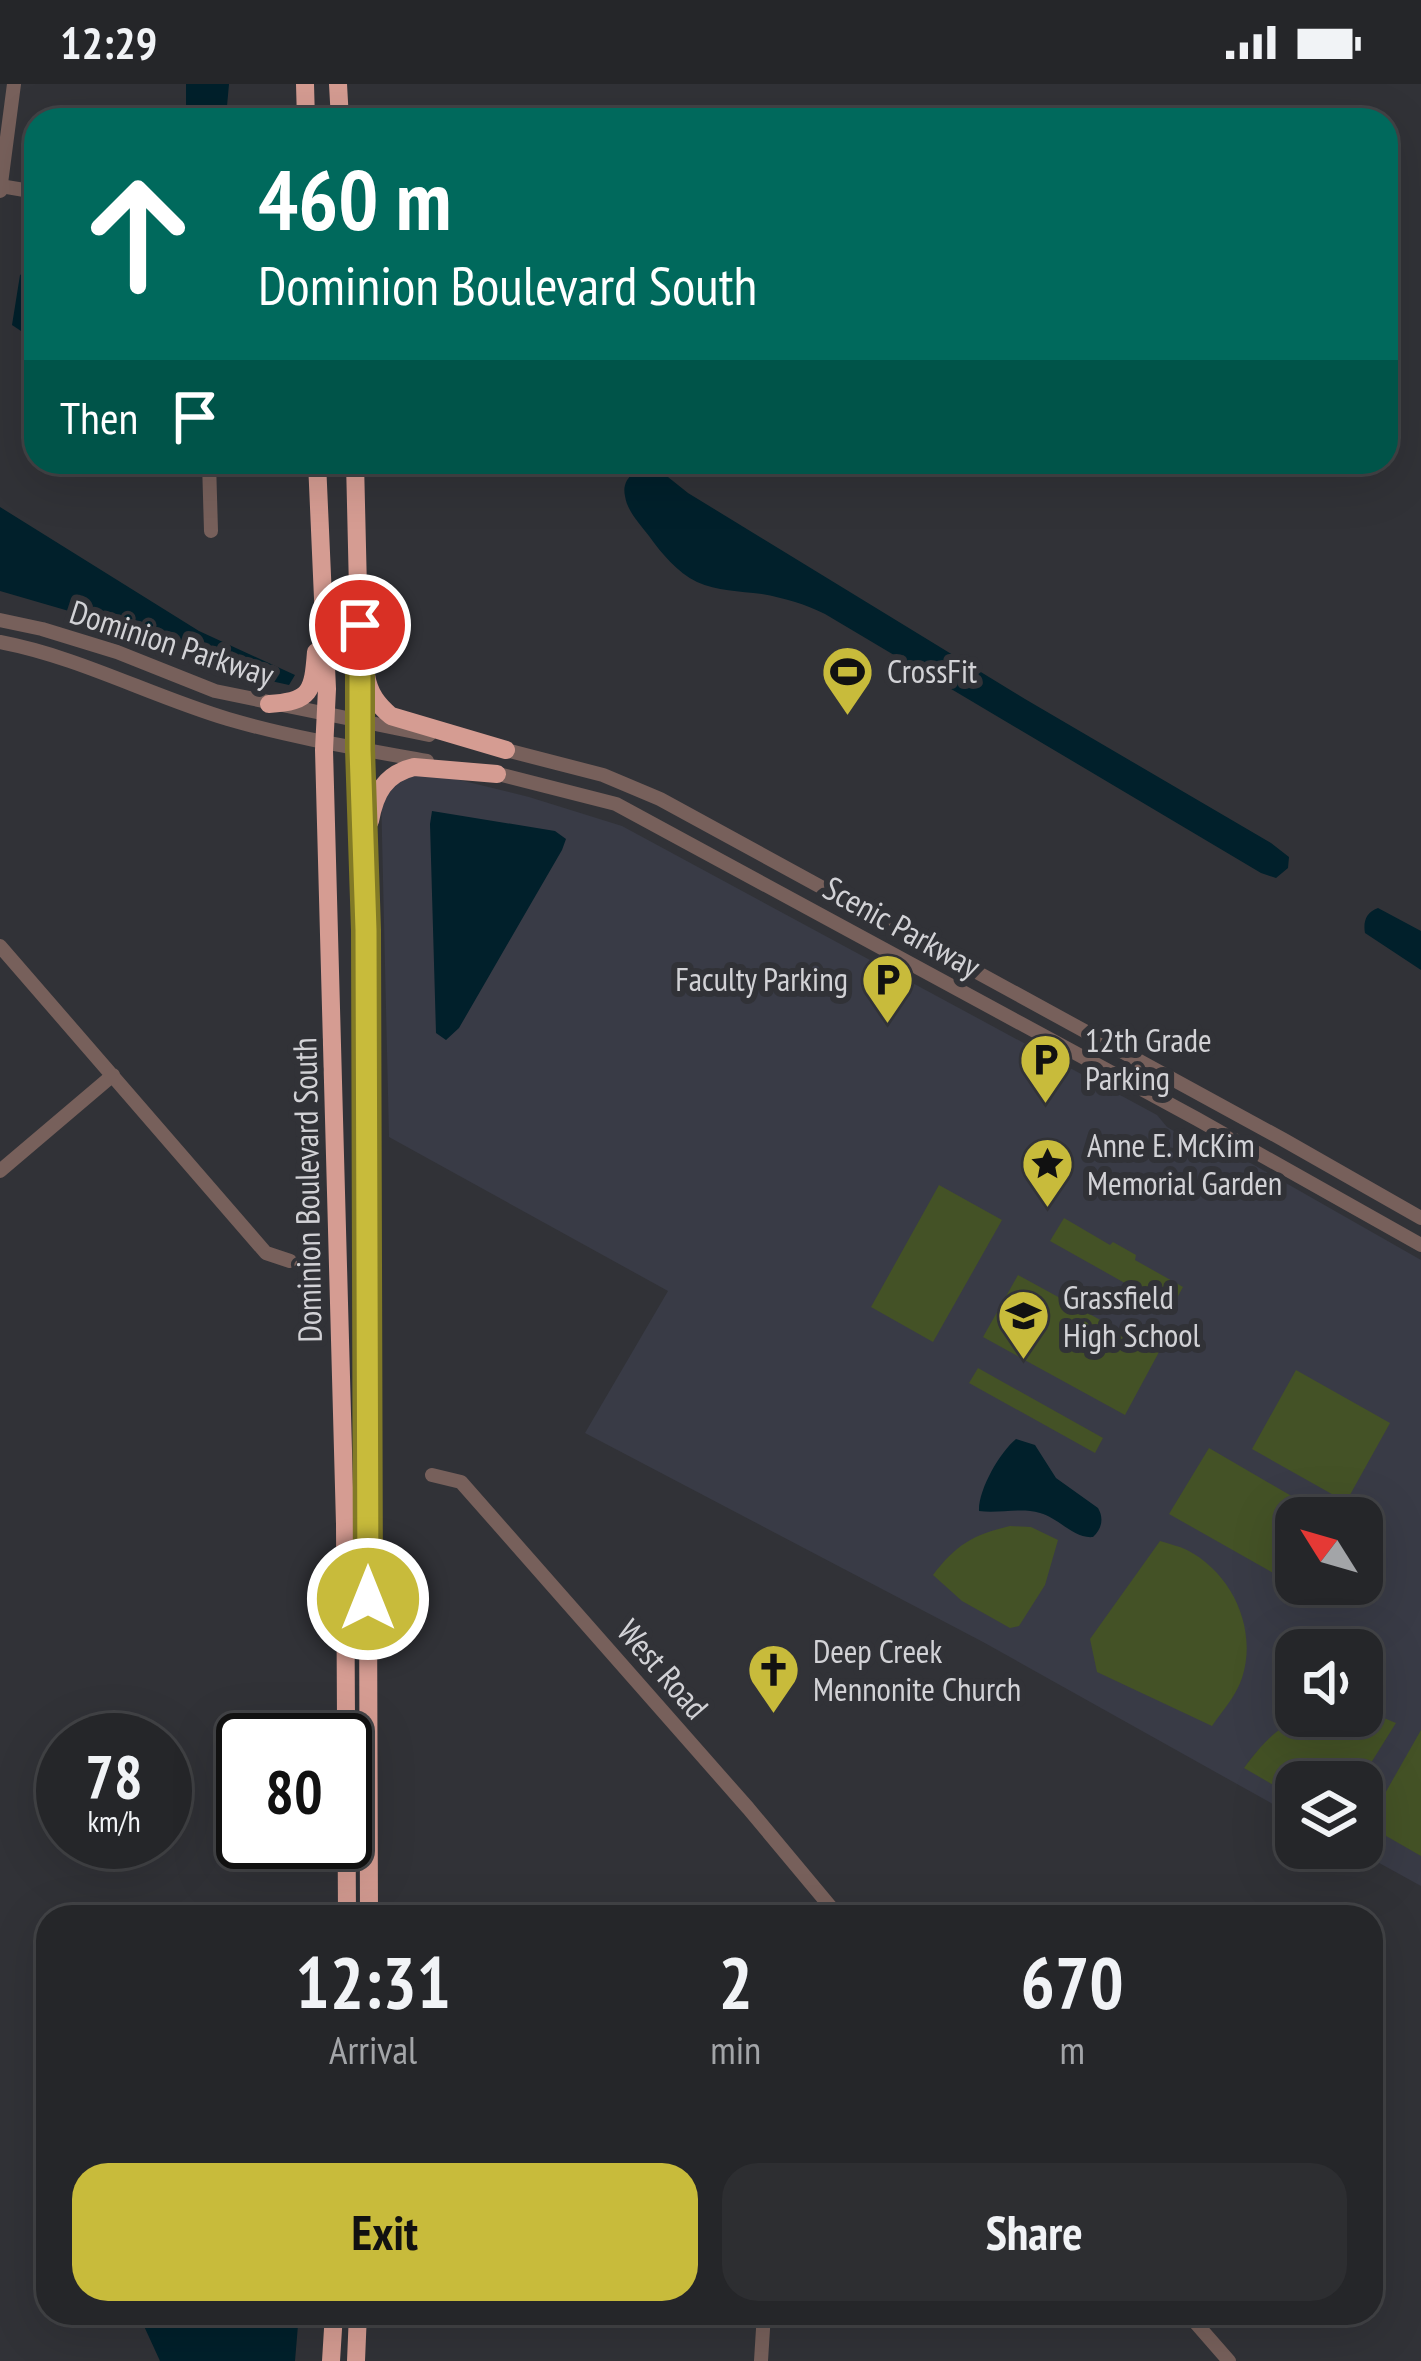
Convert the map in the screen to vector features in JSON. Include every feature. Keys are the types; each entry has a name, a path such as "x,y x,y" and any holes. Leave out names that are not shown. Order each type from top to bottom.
{"highway":[{"name":"Dominion Boulevard South","path":"317,474 345,1524 346,1905"},
{"path":"355,474 366,930 369,1905"},
{"path":"269,704 294,703 313,682 322,587"},
{"path":"360,625 368,686 377,705 409,723 506,750"},
{"path":"365,897 373,866 370,819 374,802 391,776 414,767 497,774"},
{"path":"335,1144 367,1145"},
{"path":"331,2361 333,2325"},
{"path":"356,2361 358,2325"}],"street":[{"path":"0,188 14,84"},
{"path":"210,474 212,531"},
{"name":"Dominion Parkway","path":"0,620 117,652 215,692 327,716"},
{"name":"Dominion Parkway","path":"0,641 59,656 230,719 324,740"},
{"name":"Scenic Parkway","path":"327,716 506,750 603,775 660,800 1421,1218"},
{"name":"Scenic Parkway","path":"324,740 497,774 616,804 1421,1245"},
{"path":"0,946 266,1253 290,1261"},
{"path":"0,1171 112,1075"},
{"name":"West Road","path":"432,1475 461,1482 829,1905"},
{"path":"761,2361 763,2325"},
{"path":"1198,2325 1229,2361"}],"shaded area":[{"name":"Grassfield High School","path":"431,773 622,826 1157,1115 1197,1145 1212,1141 1421,1260 1421,1886 1383,1865 1383,1761 1275,1761 1275,1805 983,1642 585,1433 668,1291 389,1137 381,793 390,781"}],"green space":[{"path":"939,1185 1002,1220 933,1342 871,1307"},
{"path":"1064,1218 1136,1255 1135,1260 1183,1287 1171,1309 1050,1241"},
{"path":"1018,1275 1159,1352 1125,1415 983,1337"},
{"path":"978,1368 1103,1438 1095,1453 969,1383"},
{"path":"1296,1370 1390,1423 1349,1497 1337,1497 1252,1449"},
{"path":"1209,1448 1293,1497 1275,1497 1275,1574 1169,1514"},
{"path":"1010,1526 1031,1527 1058,1540 1045,1585 1019,1626 1010,1628 962,1601 933,1575 966,1543"},
{"path":"1160,1541 1187,1550 1217,1573 1243,1622 1246,1659 1242,1678 1212,1726 1097,1672 1090,1639"},
{"path":"1383,1718 1396,1723 1372,1761 1275,1761 1275,1786 1244,1768 1275,1733 1275,1737 1383,1737"},
{"path":"1421,1730 1421,1856 1383,1834 1383,1797"}],"water":[{"path":"186,84 229,84 226,108 186,108"},
{"path":"24,273 24,333 12,325"},
{"path":"633,474 664,474 1025,699 1271,843 1289,857 1288,868 1276,878 1261,873 825,614 786,599 712,587 690,578 634,517 624,490"},
{"path":"0,507 199,631 295,675 289,685 253,677 117,625 0,591"},
{"path":"432,811 555,831 566,839 459,1028 446,1040 436,1033"},
{"path":"1378,908 1421,931 1421,970 1365,933 1366,918"},
{"path":"1016,1439 1035,1445 1056,1478 1098,1508 1101,1523 1093,1537 1079,1535 1040,1513 979,1511 991,1472"},
{"path":"144,2325 298,2325 295,2361 160,2361"}],"place":[{"name":"CrossFit","path":"848,717"},
{"name":"Faculty Parking","path":"887,1025"},
{"name":"12th Grade Parking","path":"1046,1105"},
{"name":"Anne E. McKim Memorial Garden","path":"1048,1210"},
{"name":"Grassfield High School","path":"1024,1362"},
{"name":"Deep Creek Mennonite Church","path":"774,1716"}],"route":[{"path":"360,625 368,1599"}]}
